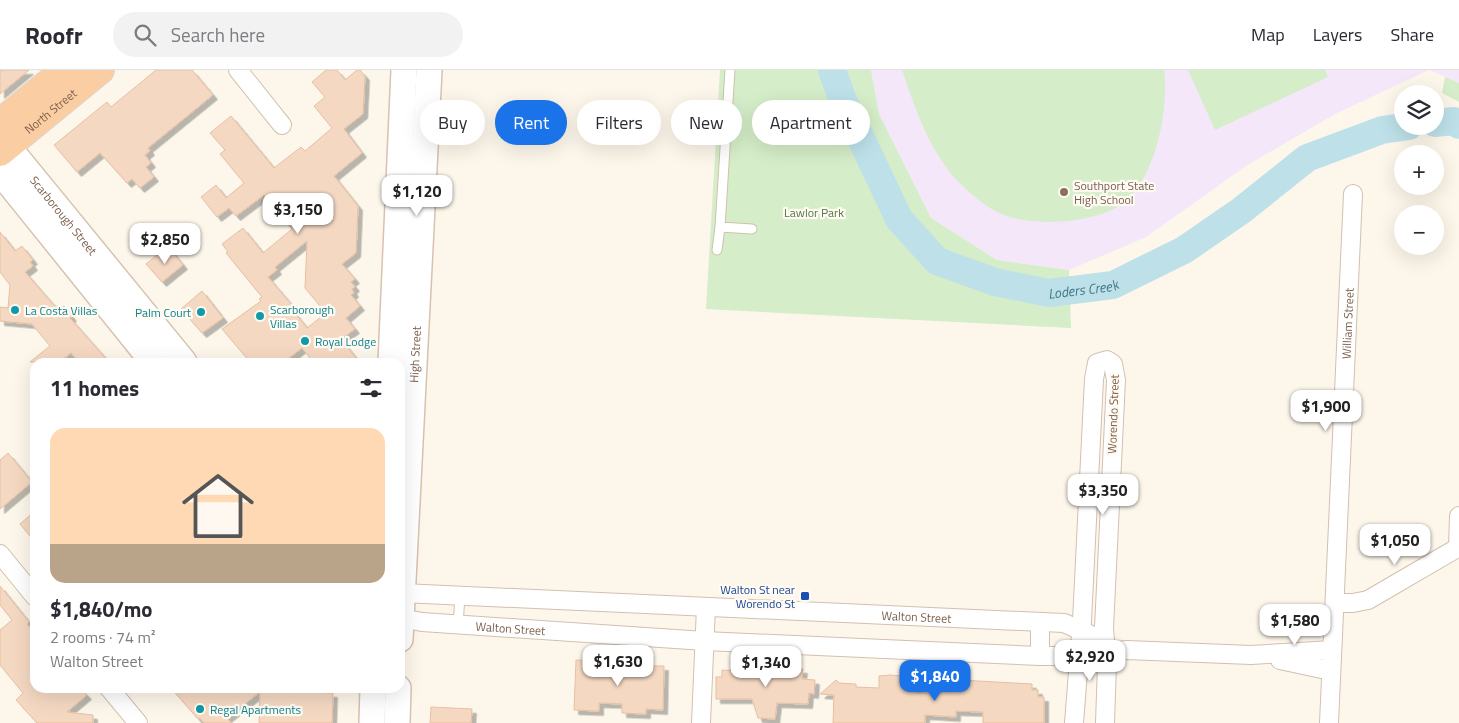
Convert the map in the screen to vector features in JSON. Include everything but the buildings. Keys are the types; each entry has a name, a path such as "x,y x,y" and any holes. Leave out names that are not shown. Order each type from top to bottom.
{"highway":[{"name":"North Street","path":"2,140 65,70"},
{"name":"North Street","path":"2,140 100,70"}],"main road":[{"name":"High Street","path":"391,358 404,70"},
{"name":"High Street","path":"405,436 406,392 429,70"},
{"name":"Scarborough Street","path":"2,140 149,342"},
{"name":"Scarborough Street","path":"0,172 149,342 177,358"},
{"path":"372,723 373,693"},
{"path":"397,723 398,693"}],"street":[{"path":"238,70 282,124"},
{"name":"William Street","path":"1329,723 1353,194"},
{"name":"Worendo Street","path":"1074,723 1081,630 1099,496 1116,380 1113,364 1107,360 1097,363 1095,371 1099,496 1106,646 1105,723"},
{"path":"1334,603 1353,603 1368,600 1458,547 1459,516"},
{"path":"0,554 30,591"},
{"name":"Walton Street","path":"405,611 460,597 706,607 1064,623 1081,630 1106,646 1127,650 1251,655 1332,650"},
{"path":"701,723 706,607"},
{"name":"Walton Street","path":"405,614 422,622 705,641 1040,656 1078,655 1106,646"},
{"path":"1040,622 1040,656"},
{"name":"Walton Street","path":"1251,655 1331,671"},
{"path":"113,693 138,723"}],"lane":[{"path":"717,250 730,70"},
{"path":"720,227 752,229"},
{"path":"458,624 460,597"}],"shaded area":[{"name":"Southport State High School","path":"871,70 1429,70 1335,114 1246,166 1146,237 1069,270 997,260 931,218 879,114"},
{"path":"1430,70 1459,70 1459,83 1445,77"}],"green space":[{"name":"Lawlor Park","path":"720,70 871,70 879,114 931,218 997,260 1069,270 1071,328 706,309 716,145 742,145 742,100 718,100"},
{"path":"902,70 1164,70 1164,104 1158,142 1144,177 1134,192 1123,203 1112,210 1084,219 1068,221 1022,220 1010,217 992,209 966,189 944,164 926,134"},
{"path":"1188,70 1325,70 1328,77 1215,130"},
{"path":"1445,77 1459,83 1459,102 1444,94"}],"waterway":[{"name":"Loders Creek","path":"832,70 842,98 899,219 937,261 995,282 1049,293 1113,285 1184,250 1242,210 1307,158 1382,130 1394,128"},
{"name":"Loders Creek","path":"1444,122 1454,121 1459,125"}],"place":[{"name":"Southport State High School","path":"1064,192"},
{"name":"La Costa Villas","path":"15,310"},
{"name":"Palm Court","path":"201,312"},
{"name":"Scarborough Villas","path":"260,316"},
{"name":"Royal Lodge","path":"305,341"},
{"name":"Walton St near Worendo St","path":"805,596"},
{"name":"Regal Apartments","path":"200,709"}]}
